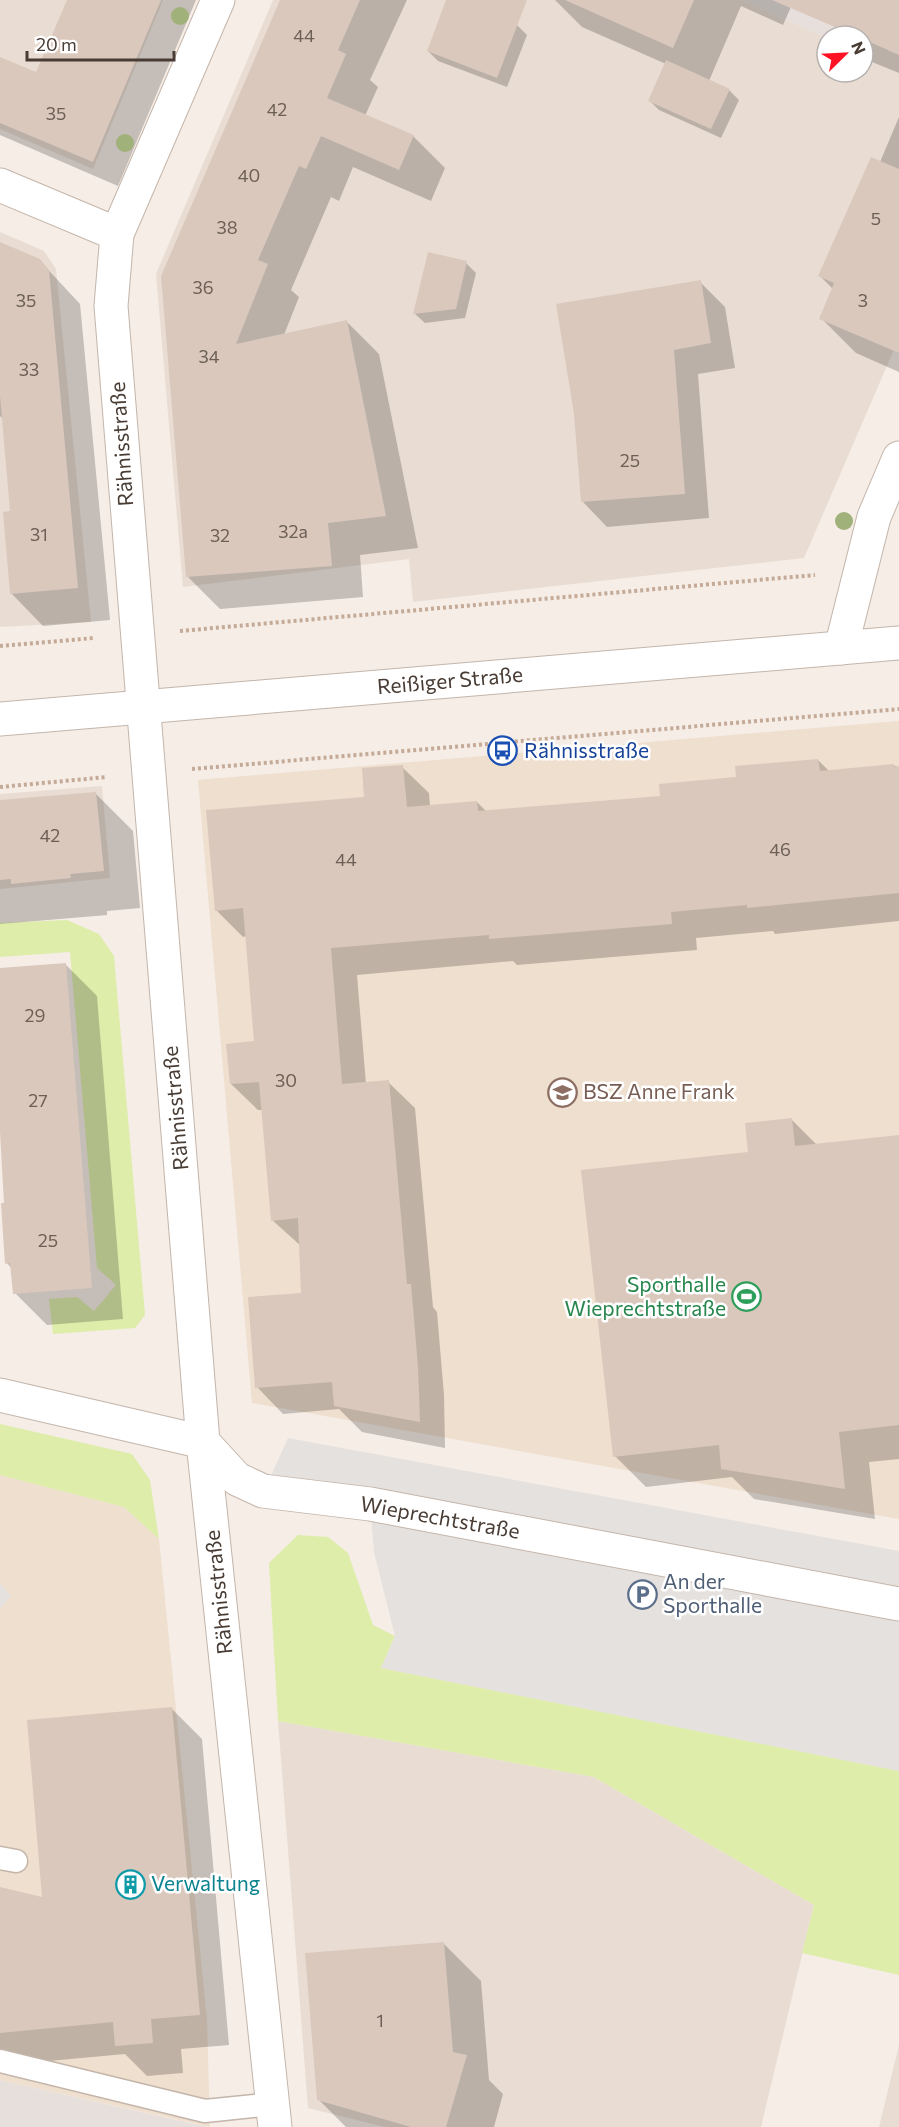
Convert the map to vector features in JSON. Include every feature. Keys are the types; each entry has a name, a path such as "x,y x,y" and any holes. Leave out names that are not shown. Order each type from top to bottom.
{"street":[{"name":"Rähnisstraße","path":"218,0 117,234 111,306 203,1442 274,2116"},
{"path":"0,185 117,234"},
{"path":"841,648 874,517 899,458"},
{"name":"Reißiger Straße","path":"0,719 899,643"},
{"path":"0,1395 203,1442"},
{"name":"Wieprechtstraße","path":"203,1442 237,1479 264,1491 370,1504 899,1604"}],"lane":[{"path":"0,2061 205,2111 274,2116"}],"path":[{"path":"0,646 860,570"},
{"path":"0,787 148,772 899,709"}],"shaded area":[{"path":"0,0 163,0 93,169 0,129"},
{"path":"273,0 742,0 815,33 815,84 875,84 875,24 835,24 846,0 899,0 899,338 804,558 413,602 409,559 183,587 156,274"},
{"path":"742,0 846,0 835,24 815,24 815,33"},
{"path":"0,232 44,251 56,269 91,622 0,627"},
{"name":"BSZ Anne Frank","path":"899,721 899,1519 252,1403 198,780"},
{"path":"102,786 110,878 0,889 0,794"},
{"name":"An der Sporthalle","path":"288,1438 899,1551 899,1771 381,1668 395,1636 374,1552 370,1504 264,1491"},
{"path":"0,1475 124,1507 159,1539 207,2020 210,2127 0,2080"},
{"path":"0,1583 11,1596 0,1609"},
{"path":"278,1721 594,1777 814,1905 761,2127 385,2127 308,2108"},
{"path":"899,2045 899,2127 879,2127"},
{"path":"0,2080 207,2127 0,2127"}],"green space":[{"path":"67,920 99,934 114,956 145,1315 135,1328 53,1334 49,1299 77,1297 94,1311 116,1285 97,1268 70,952 0,957 0,923"},
{"path":"0,1424 132,1454 150,1480 159,1539 124,1507 0,1475"},
{"path":"298,1535 328,1537 348,1553 373,1625 395,1636 381,1668 899,1771 899,1975 802,1953 814,1905 594,1777 278,1721 269,1563"}],"building":[{"path":"67,0 161,0 93,162 0,123 0,57 36,72"},
{"path":"280,0 360,0 338,50 346,54 327,98 414,135 399,170 321,136 306,169 299,166 258,260 268,264 236,344 347,320 386,516 328,523 332,566 186,577 161,276"},
{"path":"446,0 527,0 497,78 427,51"},
{"path":"565,0 694,0 673,48"},
{"path":"772,0 899,0 899,55 875,44 875,24 828,24"},
{"path":"666,60 730,89 711,129 648,101"},
{"path":"871,157 899,169 899,353 819,319 834,283 818,276"},
{"path":"0,242 40,259 49,270 78,588 10,594 3,512 10,511 0,396"},
{"path":"428,252 467,261 456,309 413,314"},
{"path":"701,280 711,343 674,350 685,494 581,502 574,414 556,304"},
{"path":"818,759 820,771 894,764 894,767 899,766 899,893 747,908 747,905 671,912 672,924 489,939 489,935 331,948 342,1084 389,1080 407,1284 411,1284 420,1422 334,1406 332,1382 255,1388 248,1297 301,1293 298,1218 271,1221 259,1082 230,1084 226,1044 254,1041 243,908 215,911 206,810 364,797 362,768 403,765 407,807 477,801 478,811 660,796 659,784 736,777 735,766"},
{"path":"96,792 104,871 70,874 71,878 11,884 11,879 0,880 0,800"},
{"path":"66,963 92,1288 13,1294 10,1263 5,1264 1,1203 4,1203 0,1132 0,968"},
{"name":"Sporthalle Wieprechtstraße","path":"792,1118 795,1146 899,1135 899,1425 839,1432 845,1489 721,1469 719,1445 613,1457 581,1170 748,1152 745,1123"},
{"name":"Verwaltung","path":"172,1707 200,2015 151,2019 153,2043 115,2046 113,2022 0,2033 0,1887 42,1897 27,1720"},
{"path":"444,1942 453,2052 467,2055 446,2127 411,2127 317,2100 305,1953"}],"place":[{"name":"Rähnisstraße","path":"503,751"},
{"name":"BSZ Anne Frank","path":"562,1092"},
{"name":"Sporthalle Wieprechtstraße","path":"747,1297"},
{"name":"An der Sporthalle","path":"642,1594"},
{"name":"Verwaltung","path":"130,1884"}]}
